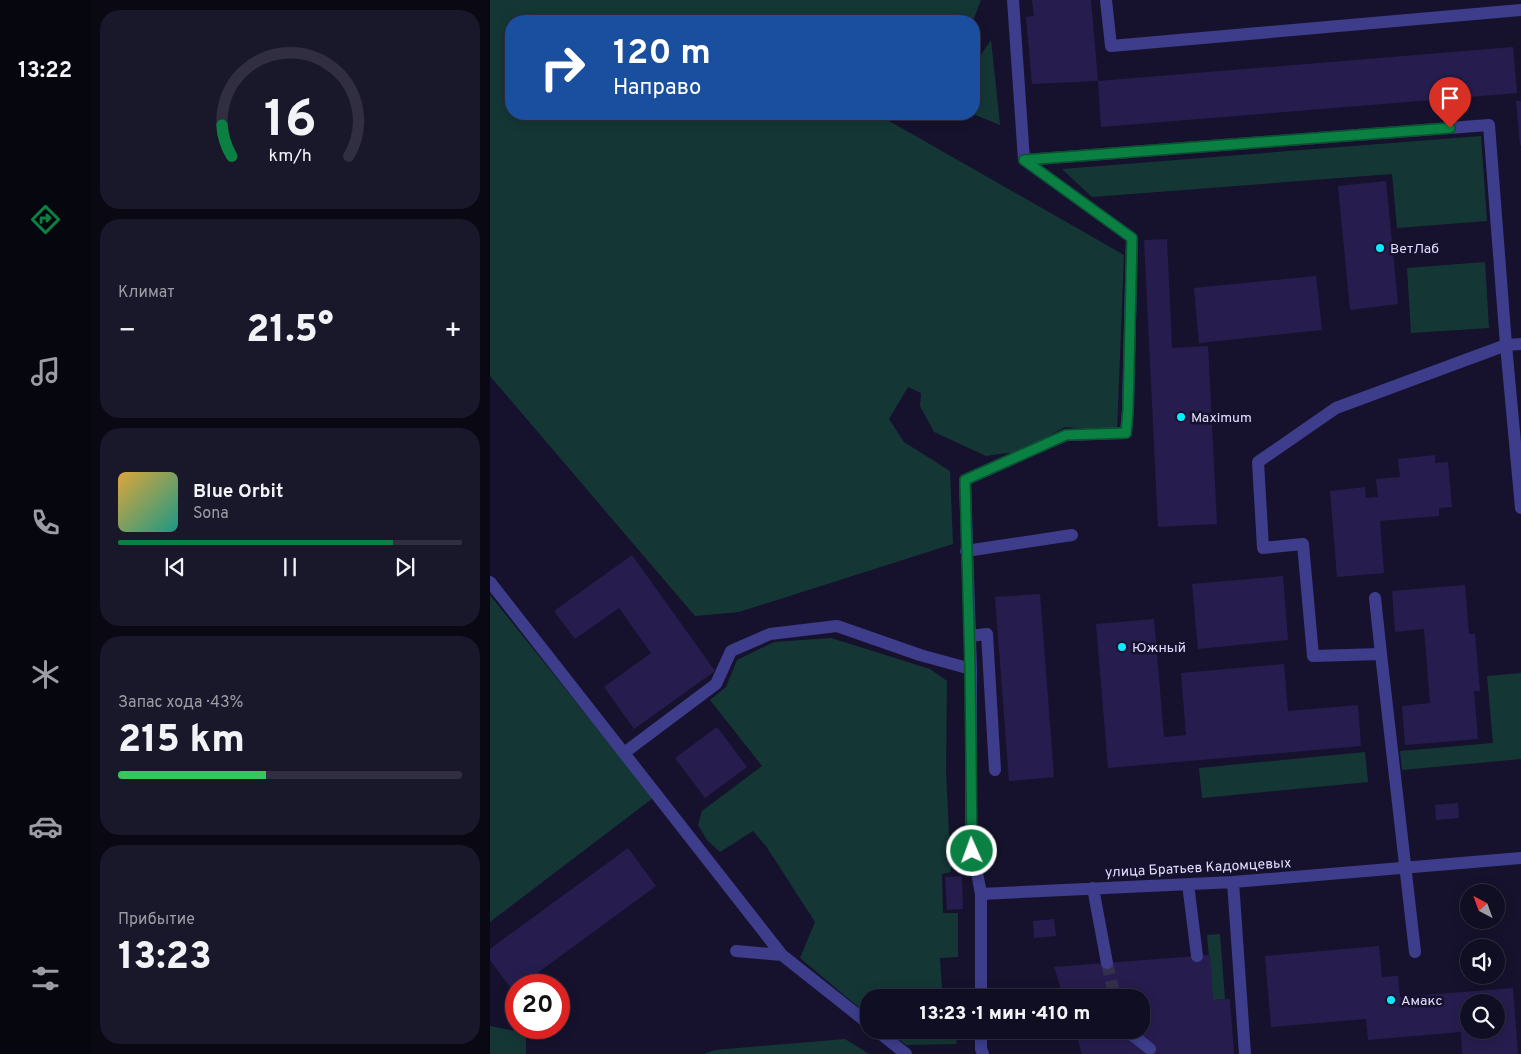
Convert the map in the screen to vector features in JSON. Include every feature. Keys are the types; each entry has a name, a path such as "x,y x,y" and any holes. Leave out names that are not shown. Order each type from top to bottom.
{"street":[{"path":"981,989 980,894 972,851 970,636 965,480 1066,435 1126,433 1128,410 1132,238 1024,160 1012,0"},
{"path":"1106,0 1111,46 1521,10"},
{"path":"1024,160 1489,125 1521,508"},
{"path":"1381,654 1313,656 1303,544 1263,548 1258,462 1336,408 1506,345 1521,344"},
{"path":"966,550 1072,535"},
{"path":"490,582 782,955 860,1017"},
{"path":"1375,598 1415,952"},
{"path":"624,753 716,684 731,651 770,634 837,626 920,655 970,669"},
{"path":"970,636 987,634 995,770"},
{"name":"улица Братьев Кадомцевых","path":"980,894 1233,882 1521,858"},
{"path":"1233,882 1245,1054"},
{"path":"1188,884 1197,956"},
{"path":"1092,888 1107,963"},
{"path":"736,952 782,955"},
{"path":"887,1039 906,1054"},
{"path":"981,1039 982,1052"},
{"path":"1137,1039 1150,1049"}],"green space":[{"path":"490,0 981,0 975,15 505,15 505,120 888,120 1124,255 1117,431 1065,427 1022,451 986,456 934,432 920,406 921,393 908,387 889,419 904,442 950,471 953,544 739,612 695,616 490,376"},
{"path":"991,40 1000,125 980,117 980,56"},
{"path":"1481,136 1487,221 1397,228 1392,174 1092,197 1062,169"},
{"path":"1485,262 1489,328 1411,333 1407,268"},
{"path":"490,595 653,798 490,922"},
{"path":"831,638 930,669 947,681 946,772 951,872 942,874 943,913 958,913 958,957 940,958 942,989 860,989 860,1008 800,958 815,922 766,846 753,831 720,852 707,840 698,825 702,811 762,766 710,700 726,687 737,660 774,642"},
{"path":"1521,673 1521,759 1402,770 1400,751 1493,743 1487,676"},
{"path":"1365,752 1368,782 1202,798 1199,768"},
{"path":"1220,934 1225,999 1213,1000 1207,935"},
{"path":"490,1026 505,1029 505,1039 526,1039 526,1054 490,1054"},
{"path":"845,1039 869,1054 704,1054 715,1050"},
{"path":"898,1039 957,1039 956,1044 906,1045"}],"building":[{"path":"1032,0 1091,0 1098,81 1032,84 1026,17 1034,16"},
{"path":"1513,47 1517,93 1101,127 1098,81"},
{"path":"1516,101 1521,101 1521,145 1520,145"},
{"path":"1386,181 1398,304 1350,310 1338,186"},
{"path":"1167,239 1172,348 1208,346 1217,524 1158,527 1144,240"},
{"path":"1316,276 1322,330 1199,343 1194,288"},
{"path":"1435,455 1435,463 1448,462 1452,507 1439,508 1439,516 1380,521 1384,573 1337,577 1330,491 1365,487 1366,498 1378,497 1376,479 1400,477 1398,459"},
{"path":"632,555 715,671 634,729 604,687 651,653 619,608 575,639 554,611"},
{"path":"1283,576 1288,640 1198,649 1192,584"},
{"path":"1465,585 1469,634 1475,634 1480,691 1474,691 1478,739 1405,745 1402,706 1430,703 1424,629 1395,632 1392,591"},
{"path":"1040,594 1054,777 1009,781 995,597"},
{"path":"1154,619 1164,737 1186,735 1181,673 1284,664 1288,711 1358,705 1361,746 1108,768 1096,624"},
{"path":"717,727 747,767 705,798 675,758"},
{"path":"1458,803 1459,818 1436,820 1435,805"},
{"path":"628,848 656,886 536,974 505,974 505,980 490,960 490,949"},
{"path":"962,876 963,909 947,910 945,877"},
{"path":"1054,919 1056,936 1034,938 1033,921"},
{"name":"Амакс","path":"1379,946 1382,977 1398,976 1400,997 1513,988 1518,1054 1462,1054 1461,1039 1505,1039 1505,994 1460,994 1460,1032 1368,1040 1366,1019 1271,1027 1265,956"},
{"path":"1210,955 1213,1000 1230,999 1234,1054 1082,1054 1078,1039 1150,1039 1150,989 1061,989 1054,967"}],"tunnel":[{"path":"1107,963 1113,989"}],"place":[{"name":"ВетЛаб","path":"1380,248"},
{"name":"Maximum","path":"1181,417"},
{"name":"Южный","path":"1122,647"},
{"name":"Амакс","path":"1391,1000"}],"route":[{"path":"972,851 970,636 965,480 1066,435 1126,433 1128,410 1132,238 1024,160 1450,128"}]}
